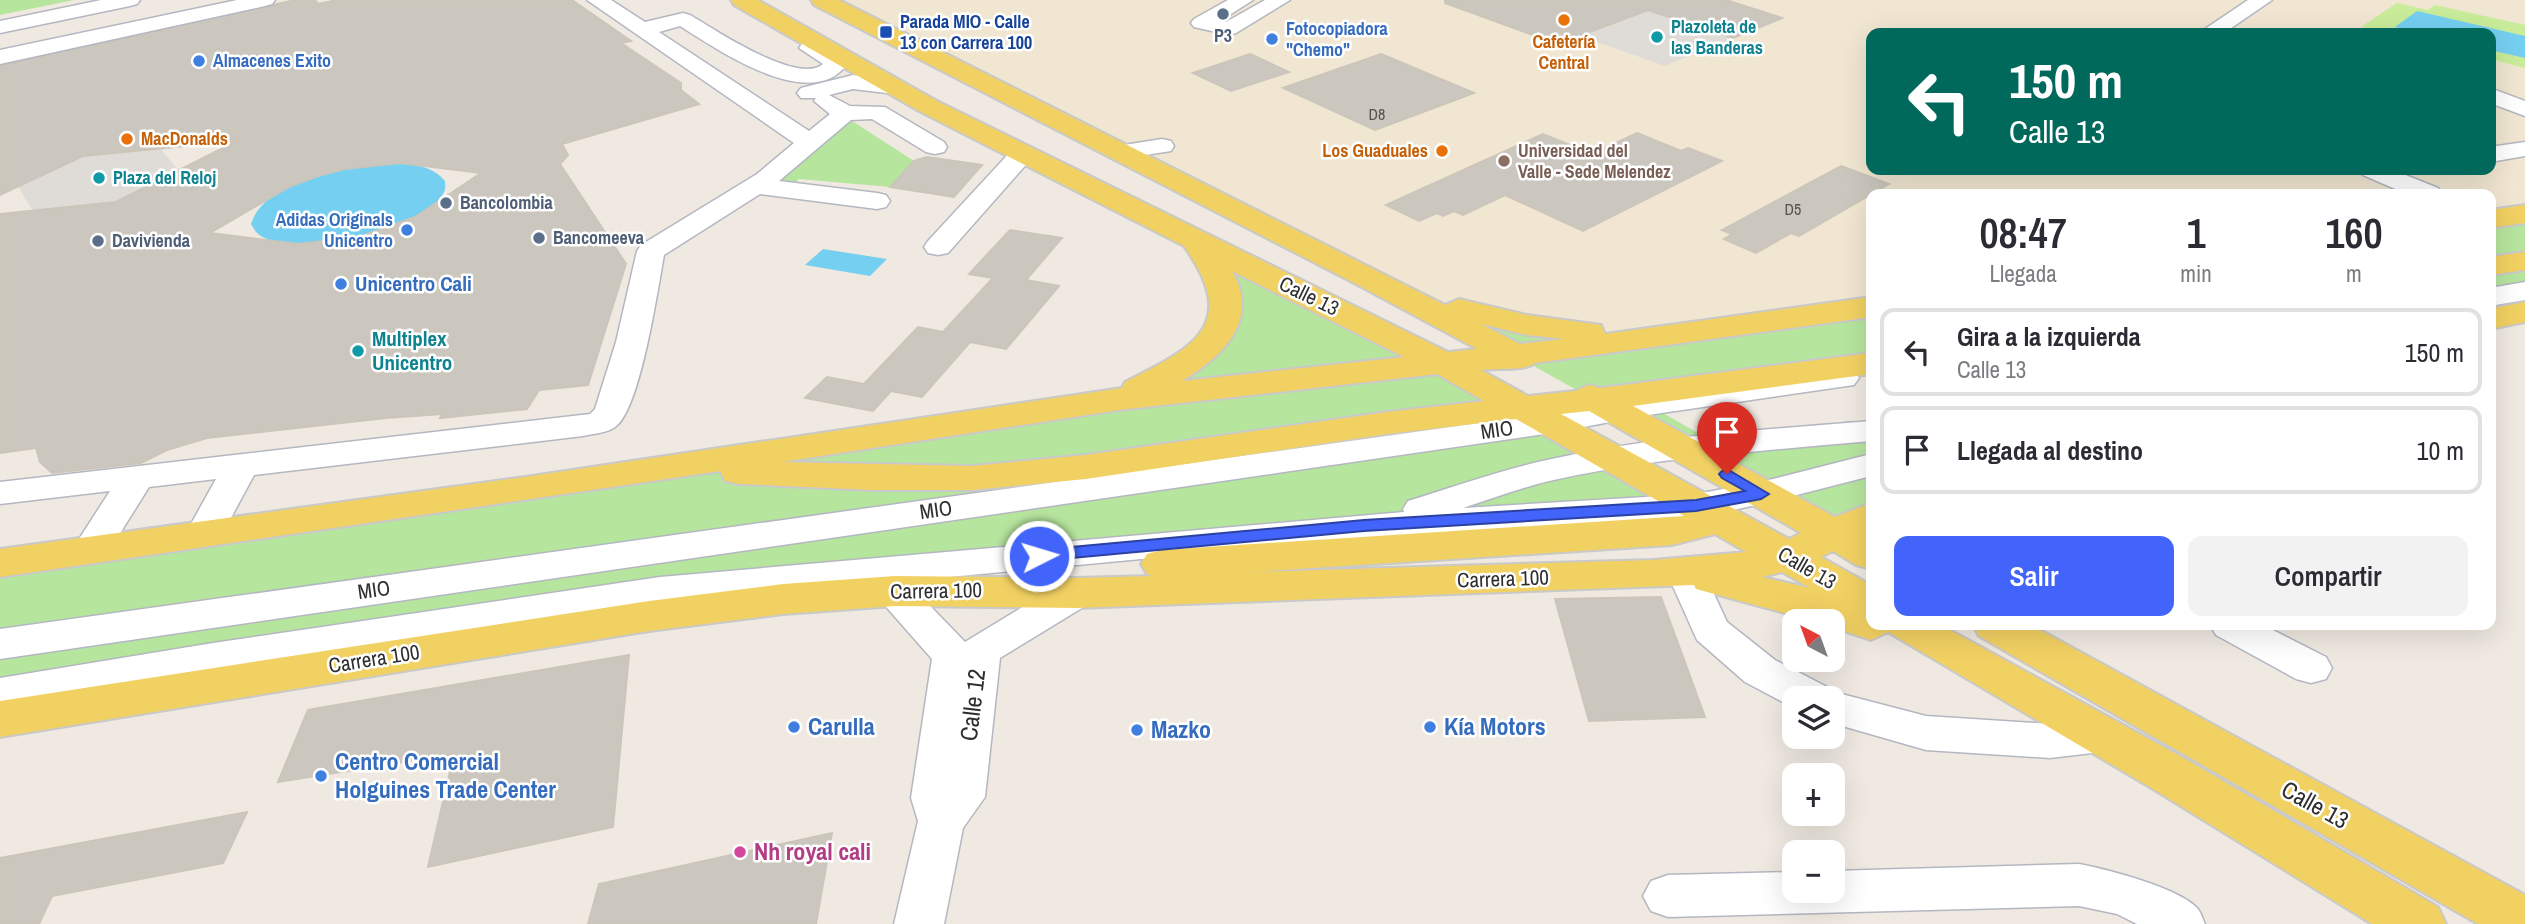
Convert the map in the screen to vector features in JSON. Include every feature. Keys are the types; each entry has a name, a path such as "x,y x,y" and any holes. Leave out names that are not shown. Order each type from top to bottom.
{"main road":[{"name":"Calle 13","path":"742,0 928,106 1443,363 1612,458 1761,494 1866,552"},
{"name":"Calle 13","path":"822,0 1367,277 1605,405 1706,480 1787,557 1866,601"},
{"path":"928,106 989,86"},
{"path":"1119,399 1180,369 1208,346 1224,324 1227,295 1216,269 1194,239"},
{"path":"2496,265 2525,261"},
{"path":"1367,277 1468,312 1527,325 1620,333 1724,328"},
{"path":"0,564 525,489 1119,399 1516,356 1866,308"},
{"path":"2496,318 2525,312"},
{"path":"650,468 873,478 972,478 1086,467 1387,423 1537,415 1866,364"},
{"path":"973,590 1077,569 1672,532 1697,527 1706,480"},
{"name":"Carrera 100","path":"0,719 649,616 783,599 895,590 1076,593 1686,573 1735,568 1787,557 1866,519"},
{"path":"1686,573 1769,592 1866,622"},
{"path":"1885,630 1995,677"},
{"path":"1915,630 2101,735 2419,924"},
{"name":"Calle 13","path":"2004,630 2525,923"}],"street":[{"path":"0,27 130,0"},
{"path":"0,41 193,0"},
{"path":"0,58 265,0"},
{"path":"597,0 811,143"},
{"path":"1243,0 1201,23 1229,29 1280,0"},
{"path":"2218,28 2262,0"},
{"path":"661,6 751,58 800,78 817,77 831,71 837,63 810,48 815,42"},
{"path":"644,29 683,19"},
{"path":"705,70 751,58"},
{"path":"759,107 853,82 895,86"},
{"path":"811,92 845,113 877,113 935,147"},
{"path":"2496,97 2525,109"},
{"path":"0,494 583,426 602,421 611,411 632,342 651,251 755,186 845,113"},
{"path":"2496,121 2525,117"},
{"path":"1120,152 1162,145"},
{"path":"2496,154 2525,149"},
{"path":"938,247 1022,154"},
{"path":"2384,175 2417,189"},
{"path":"2411,175 2444,189"},
{"path":"755,186 877,201"},
{"path":"2496,275 2525,270"},
{"path":"2496,296 2525,291"},
{"path":"1605,405 1866,375"},
{"name":"MIO","path":"0,644 1537,415"},
{"name":"MIO","path":"0,694 213,658 660,590 1364,526 1706,480 1866,432"},
{"path":"1364,526 1560,467 1612,458 1706,480"},
{"path":"205,534 241,466"},
{"path":"1761,494 1866,466"},
{"path":"91,550 136,478"},
{"path":"1686,573 1711,630 1760,671 1789,686"},
{"name":"Calle 12","path":"895,590 953,656 934,798 941,821 919,924"},
{"name":"Calle 12","path":"941,821 962,797 980,651 1076,593"},
{"path":"2240,630 2311,668"},
{"path":"1845,711 1926,733 2050,741 2101,735"},
{"path":"1668,895 1733,910 2078,884 2115,891 2151,905 2180,924"}],"shaded area":[{"name":"Universidad del Valle - Sede Melendez","path":"822,0 2525,0 2525,214 2496,218 2496,189 1866,189 1866,308 1661,333 1593,332 1468,312 1415,295"},
{"name":"Plazoleta de las Banderas","path":"1648,10 1733,38 1665,66 1580,36"},
{"name":"Plaza del Reloj","path":"160,148 178,170 115,202 32,210 18,186 83,156"}],"green space":[{"path":"0,0 74,0 0,15"},
{"path":"2397,3 2428,10 2435,5 2525,25 2525,68 2496,61 2496,28 2361,27"},
{"path":"849,119 914,161 890,187 774,179"},
{"path":"2525,214 2525,312 2496,318 2496,218"},
{"path":"1194,239 1696,506 1364,526 0,694 0,563 1119,399 1224,324"},
{"path":"1415,295 1468,312 1593,332 1661,333 1866,308 1866,375 1649,405 1717,444 1866,431 1866,519 1835,535 1516,356"}],"water":[{"path":"2417,11 2490,28 2400,28 2395,27"},
{"path":"2496,29 2525,36 2525,58 2496,51"},
{"path":"400,163 430,170 445,181 444,192 433,206 413,219 356,238 297,244 273,241 257,233 251,224 260,208 275,194 294,184 338,171"},
{"path":"823,249 887,259 870,276 805,265"}],"building":[{"path":"295,0 315,0 318,4 337,0 572,0 631,41 621,43 681,83 681,90 699,104 562,144 568,155 560,164 626,264 588,385 539,390 527,409 440,418 442,414 386,418 207,438 167,450 141,463 52,473 40,462 36,448 0,453 0,214 116,202 237,141 83,156 0,195 0,66","holes":["400,163 481,173 415,217 359,237 298,244 210,233 289,187 344,169"]},
{"name":"Cafetería Central","path":"1445,0 1726,0 1782,18 1733,38 1648,10 1558,44 1445,3"},
{"path":"1250,54 1289,72 1231,91 1193,73"},
{"path":"1381,54 1474,93 1375,130 1283,88"},
{"path":"1637,133 1681,151 1688,148 1722,161 1583,231 1505,195 1463,215 1454,211 1443,216 1437,213 1419,221 1386,205 1543,134 1592,154"},
{"path":"927,157 982,165 954,197 890,187 914,161"},
{"path":"1841,166 1889,184 1880,189 1866,189 1866,197 1799,236 1791,233 1756,253 1724,239 1732,234 1722,230"},
{"path":"1010,230 1062,238 1026,280 1059,286 1006,349 970,342 922,397 891,391 873,411 805,398 827,377 864,384 918,327 943,332 993,278 969,274"},
{"path":"1661,597 1705,717 1589,721 1555,599"},
{"path":"629,655 613,827 428,867 454,754 278,782 308,710"},
{"path":"247,812 223,863 52,896 39,924 0,924 0,858"},
{"path":"832,833 816,924 588,924 599,884"}],"place":[{"name":"P3","path":"1223,14"},
{"name":"Cafetería Central","path":"1564,20"},
{"name":"Parada MIO - Calle 13 con Carrera 100","path":"886,32"},
{"name":"Plazoleta de las Banderas","path":"1657,37"},
{"name":"Fotocopiadora \"Chemo\"","path":"1272,39"},
{"name":"Almacenes Exito","path":"199,61"},
{"name":"MacDonalds","path":"127,139"},
{"name":"Los Guaduales","path":"1442,151"},
{"name":"Universidad del Valle - Sede Melendez","path":"1504,161"},
{"name":"Plaza del Reloj","path":"99,178"},
{"name":"Bancolombia","path":"446,203"},
{"name":"Adidas Originals Unicentro","path":"407,230"},
{"name":"Bancomeeva","path":"539,238"},
{"name":"Davivienda","path":"98,241"},
{"name":"Unicentro Cali","path":"341,284"},
{"name":"Multiplex Unicentro","path":"358,351"},
{"name":"Carulla","path":"794,727"},
{"name":"Kía Motors","path":"1430,727"},
{"name":"Mazko","path":"1137,730"},
{"name":"Centro Comercial Holguines Trade Center","path":"321,776"},
{"name":"Nh royal cali","path":"740,852"}],"route":[{"path":"1039,556 1364,526 1696,506 1761,494 1727,474"}]}
